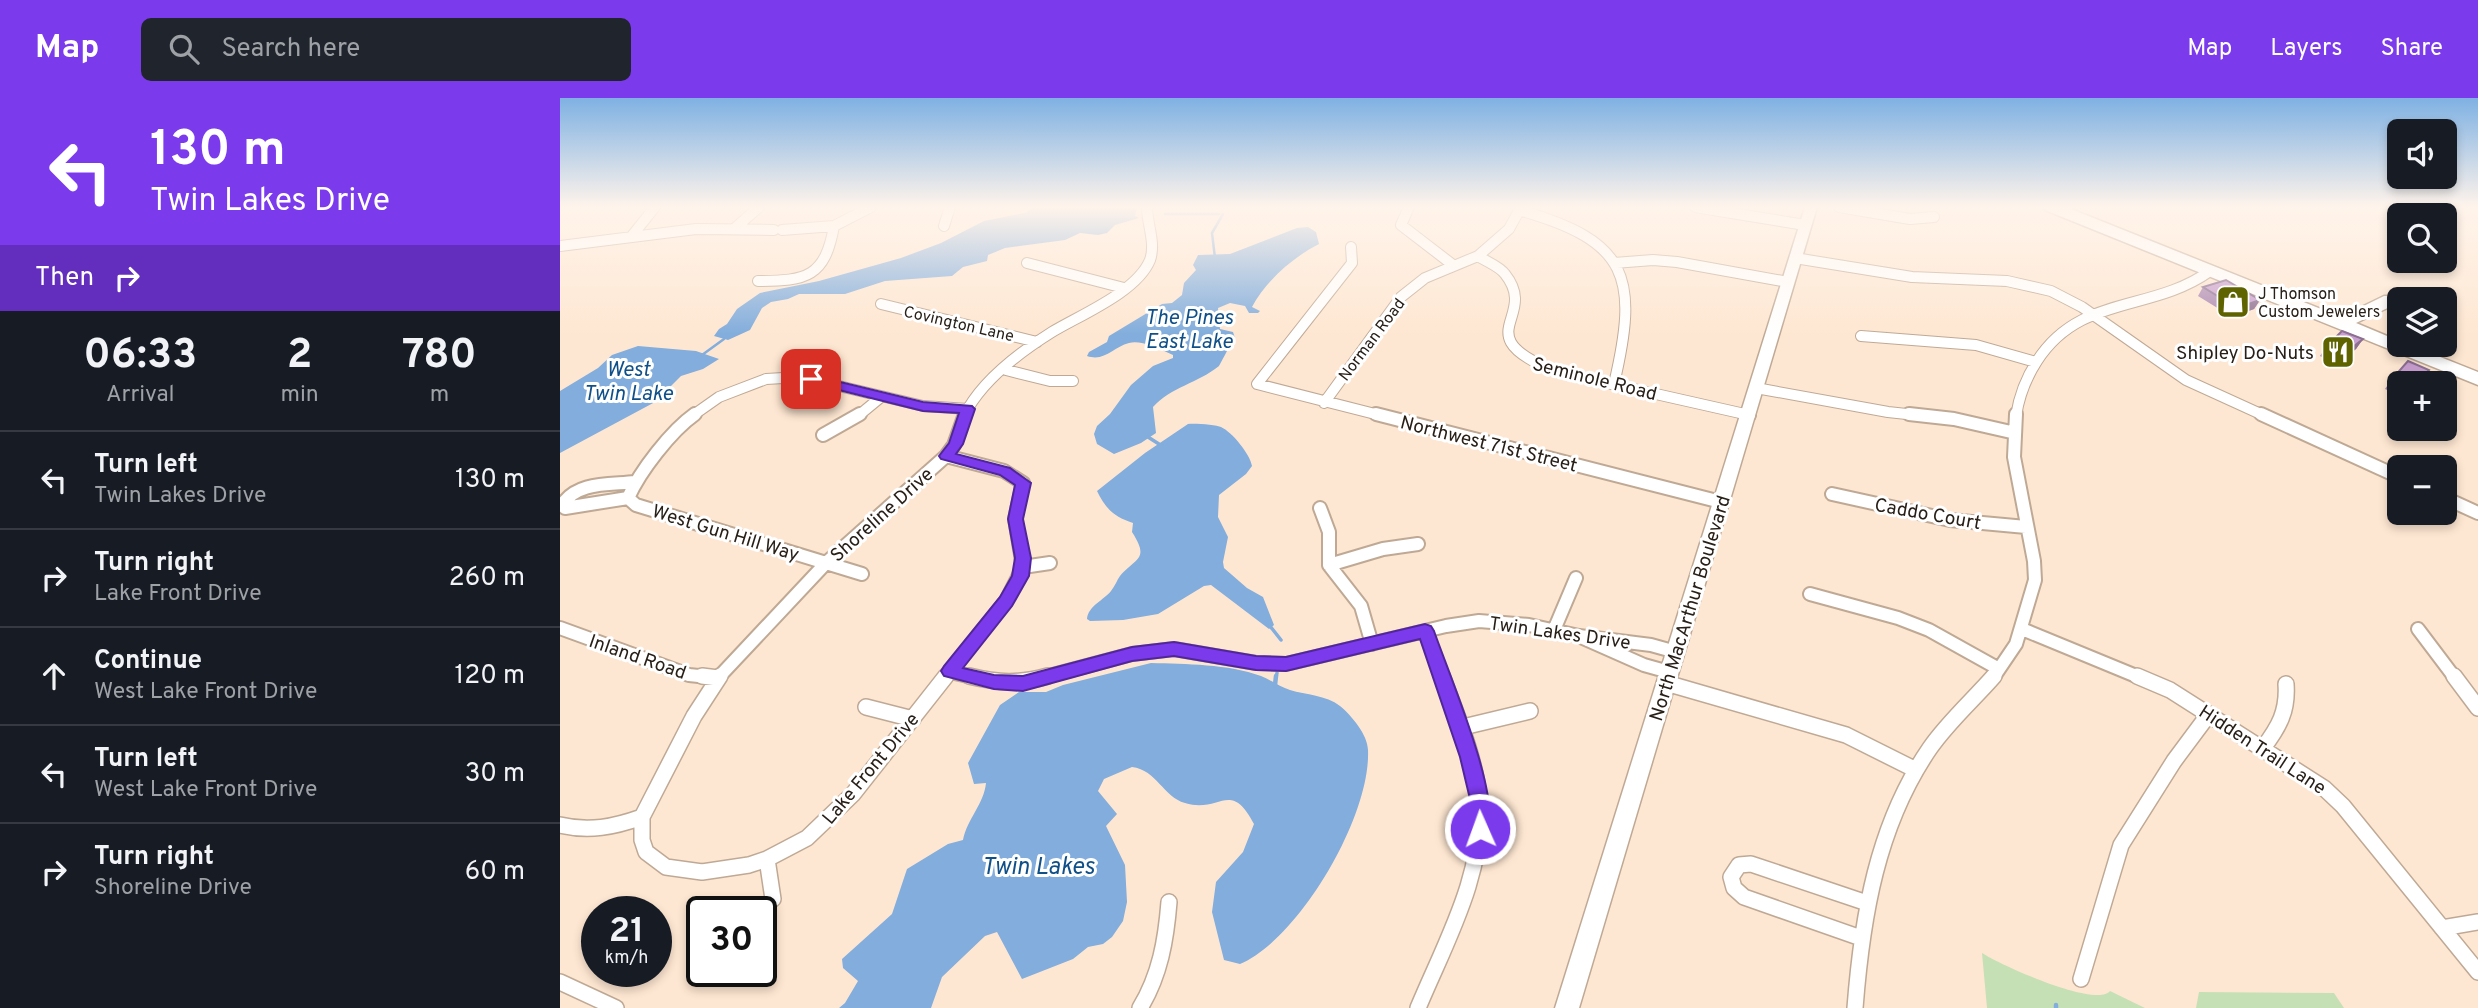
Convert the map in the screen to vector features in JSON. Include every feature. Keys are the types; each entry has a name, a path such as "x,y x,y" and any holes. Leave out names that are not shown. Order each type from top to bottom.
{"highway":[{"path":"2156,249 2210,271 2387,330"},
{"path":"2181,249 2345,317 2478,379"},
{"path":"2345,317 2385,298"},
{"path":"2456,357 2478,366"}],"main road":[{"name":"North MacArthur Boulevard","path":"1567,1008 1798,249"}],"street":[{"path":"758,281 804,275 827,258 829,249"},
{"name":"Shoreline Drive","path":"642,817 694,716 718,678 826,563 946,456 956,444 968,409 1006,370 1037,342 1124,288 1140,275 1152,256 1153,249"},
{"name":"Northwest 71st Street","path":"1350,249 1352,263 1257,384 1721,502"},
{"path":"1434,249 1453,265"},
{"name":"Norman Road","path":"1324,403 1401,296 1425,278 1478,256 1486,249"},
{"path":"1604,249 1622,275 1627,299 1626,340 1614,384"},
{"name":"Seminole Road","path":"1478,256 1505,274 1514,291 1515,303 1507,333 1510,347 1527,362 1554,371 1749,415"},
{"path":"1795,258 1901,276 2028,284 2059,295 2142,346 2186,380 2387,472"},
{"path":"1614,263 1653,260 1677,262 1788,282"},
{"path":"1027,263 1124,288"},
{"path":"1855,1008 1867,903 1893,818 1916,771 1945,729 2000,669 2017,643 2022,629 2035,580 2011,432 2020,397 2036,362 2058,334 2091,313 2164,295 2200,280 2210,271"},
{"name":"Covington Lane","path":"881,304 1037,342"},
{"path":"1861,336 1976,345 2036,362"},
{"name":"Covington Lane","path":"1006,370 1050,381 1073,382"},
{"path":"635,482 579,489 565,498 562,505 565,508 628,498 635,482 672,434 700,410 736,388 766,379 801,377 923,406 968,409"},
{"path":"1756,388 1888,412 1954,419 2011,432"},
{"path":"823,435 854,419 881,397"},
{"path":"946,456 1004,471 1019,478 1024,488 1015,519 1023,567 1050,563"},
{"name":"Caddo Court","path":"1832,494 1950,520 2026,527"},
{"name":"West Gun Hill Way","path":"628,498 636,505 862,574"},
{"path":"2457,503 2478,513"},
{"path":"1320,508 1329,532 1329,565 1361,606 1372,644"},
{"path":"1329,565 1383,549 1418,544"},
{"name":"Lake Front Drive","path":"642,817 642,840 646,852 654,860 666,867 702,872 726,870 767,859 807,838 839,810 912,719 1006,601 1023,567"},
{"path":"1554,630 1576,578"},
{"path":"1810,594 1864,607 1929,630 2000,669"},
{"name":"Twin Lakes Drive","path":"950,671 994,682 1023,683 1132,654 1162,650 1185,650 1256,663 1286,664 1425,631 1465,623 1494,621 1651,645 1675,652"},
{"name":"Inland Road","path":"560,628 689,675 718,678"},
{"name":"Hidden Trail Lane","path":"2022,629 2171,690 2334,796 2478,972"},
{"path":"2418,629 2478,708"},
{"path":"1418,1008 1463,895 1477,848 1479,799 1459,728 1425,631"},
{"path":"1579,636 1668,678 1846,735 1916,771"},
{"path":"2263,748 2286,717 2289,704 2286,684"},
{"path":"866,707 912,719"},
{"path":"1459,728 1530,711"},
{"path":"2081,979 2121,845 2174,761 2209,714"},
{"path":"560,825 576,830 594,830 642,817"},
{"path":"767,859 773,896"},
{"path":"1861,938 1744,897 1734,888 1731,877 1739,865 1751,864 1867,903"},
{"path":"1140,1008 1155,982 1162,961 1167,941 1169,902"},
{"path":"2442,929 2478,922"},
{"path":"560,982 616,1008"}],"green space":[{"path":"1982,953 2049,984 2088,994 2102,995 2110,991 2145,1008 1987,1008"},
{"path":"2199,992 2334,993 2344,1008 2196,1008"}],"water":[{"path":"924,249 1001,249 988,255 987,261 963,267 952,276 885,281 845,294 799,294 771,302 762,308 750,330 728,340 714,336 727,324 737,309 760,293 819,281"},
{"name":"The Pines East Lake","path":"1242,249 1310,249 1272,279 1252,307 1260,311 1258,313 1249,313 1245,306 1230,303 1218,308 1220,329 1233,332 1235,338 1219,366 1168,395 1153,407 1156,433 1141,443 1114,454 1097,444 1094,434 1097,426 1110,414 1131,385 1153,366 1173,358 1173,355 1162,350 1157,342 1151,345 1129,343 1099,357 1087,356 1089,352 1107,342 1109,336 1182,295 1184,283 1196,270 1193,265 1198,255 1230,254"},
{"name":"West Twin Lake","path":"638,346 696,351 719,359 703,369 681,376 655,402 560,453 560,391 598,368 612,355"},
{"path":"1188,424 1221,427 1235,438 1251,461 1252,466 1246,474 1219,495 1218,517 1228,537 1224,568 1247,588 1263,597 1274,625 1269,629 1211,585 1204,586 1158,614 1123,620 1087,619 1090,610 1111,591 1140,553 1132,532 1133,523 1111,511 1097,491 1145,453"},
{"name":"Twin Lakes","path":"1151,663 1221,667 1261,676 1286,689 1334,702 1362,732 1368,750 1366,777 1358,808 1328,872 1286,929 1263,950 1240,964 1224,960 1212,912 1216,882 1243,852 1254,824 1246,810 1238,803 1224,800 1197,805 1185,803 1177,800 1148,773 1132,767 1104,779 1098,791 1117,814 1106,826 1125,865 1127,902 1123,921 1112,937 1103,944 1088,947 1073,959 1022,979 997,932 985,936 942,977 931,1008 839,1008 858,981 843,968 842,959 892,914 907,869 948,844 963,840 986,783 974,784 968,763 1000,705 1019,692 1046,692 1063,685"}],"building":[{"path":"2226,280 2260,300 2237,308 2203,287"},
{"path":"2342,331 2363,339 2344,354 2326,347"},
{"path":"2408,361 2429,370 2428,371 2399,371"}],"waterway":[{"path":"1214,249 1215,258"},
{"path":"702,355 724,339"},
{"path":"1148,437 1162,446"},
{"path":"1270,626 1281,640"},
{"path":"1276,678 1277,673"},
{"path":"1275,685 1276,676"}],"place":[{"name":"J Thomson Custom Jewelers","path":"2233,302"},
{"name":"Shipley Do-Nuts","path":"2338,352"}],"route":[{"path":"811,379 923,406 968,409 960,425 956,444 946,456 1004,471 1023,483 1023,495 1015,519 1023,558 1020,576 1006,601 950,671 1004,684 1023,683 1132,654 1174,649 1256,663 1286,664 1425,631 1469,757 1479,799 1480,829"}]}
